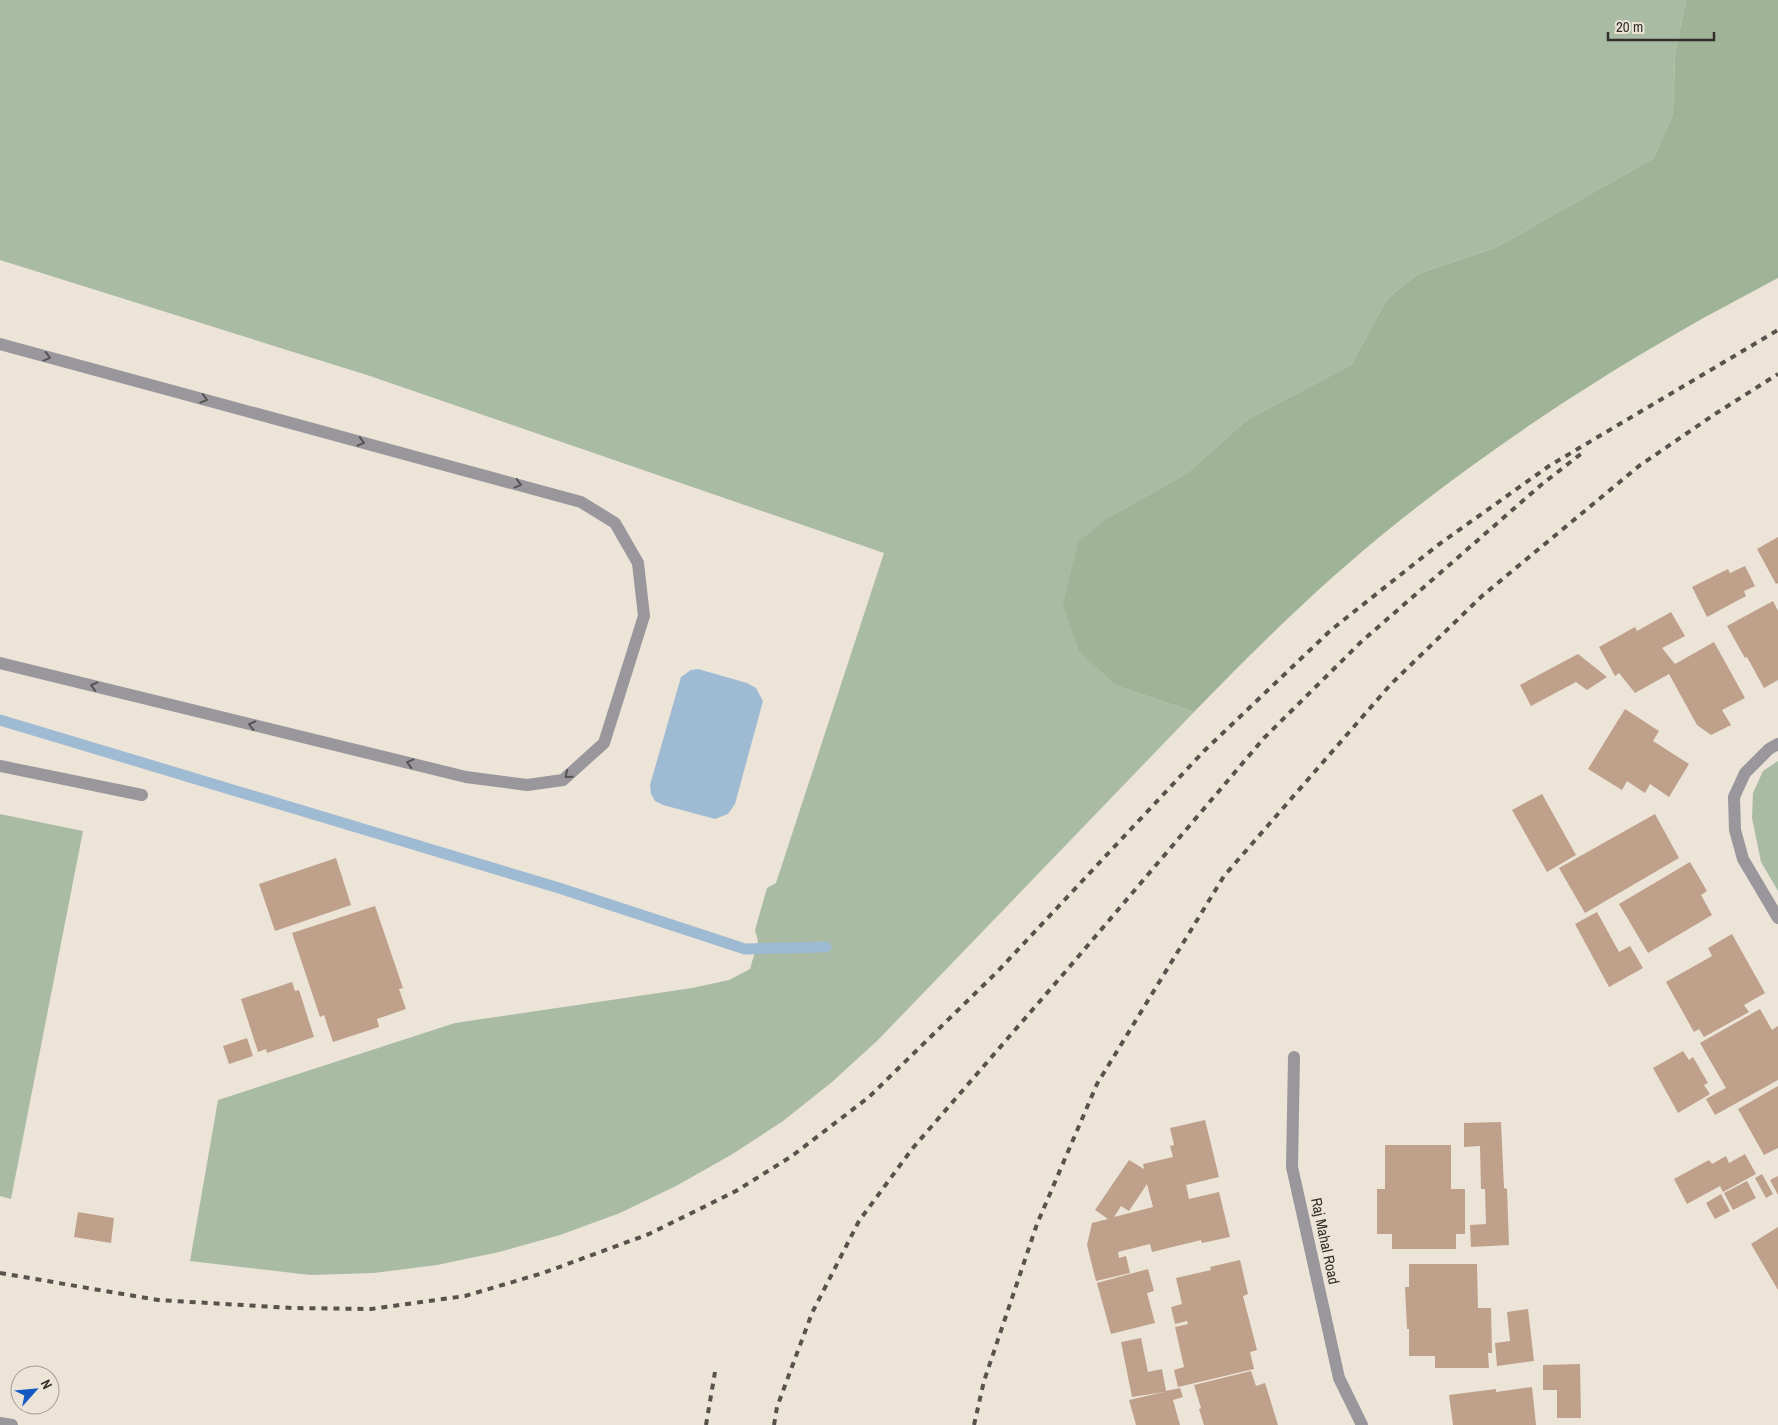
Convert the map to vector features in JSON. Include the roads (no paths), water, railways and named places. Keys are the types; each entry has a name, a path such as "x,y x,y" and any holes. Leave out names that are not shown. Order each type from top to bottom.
{"street":[{"path":"0,344 581,502 615,523 638,563 644,616 604,743 563,780 527,785 466,777 0,662"},
{"path":"1778,744 1769,749 1745,773 1734,798 1735,830 1743,860 1778,918"},
{"path":"0,766 142,796"},
{"name":"Raj Mahal Road","path":"1294,1057 1292,1167 1339,1378 1362,1425"},
{"path":"0,1423 12,1425"}],"water":[{"path":"698,669 747,683 756,688 763,701 735,804 728,814 715,819 663,805 655,801 651,794 650,785 681,677 691,670"}],"waterway":[{"path":"0,720 559,888 745,949 826,947"}],"railway":[{"path":"0,1273 158,1300 292,1308 371,1309 465,1296 543,1273 649,1234 736,1191 792,1156 869,1097 998,971 1204,751 1331,630 1438,545 1549,466 1778,330"},
{"path":"974,1425 984,1381 1037,1224 1097,1084 1224,876 1391,684 1482,596 1639,466 1778,374"},
{"path":"774,1425 777,1407 812,1313 859,1221 912,1149 1264,738 1361,642 1541,485 1582,453"},
{"path":"706,1425 715,1372"}]}
